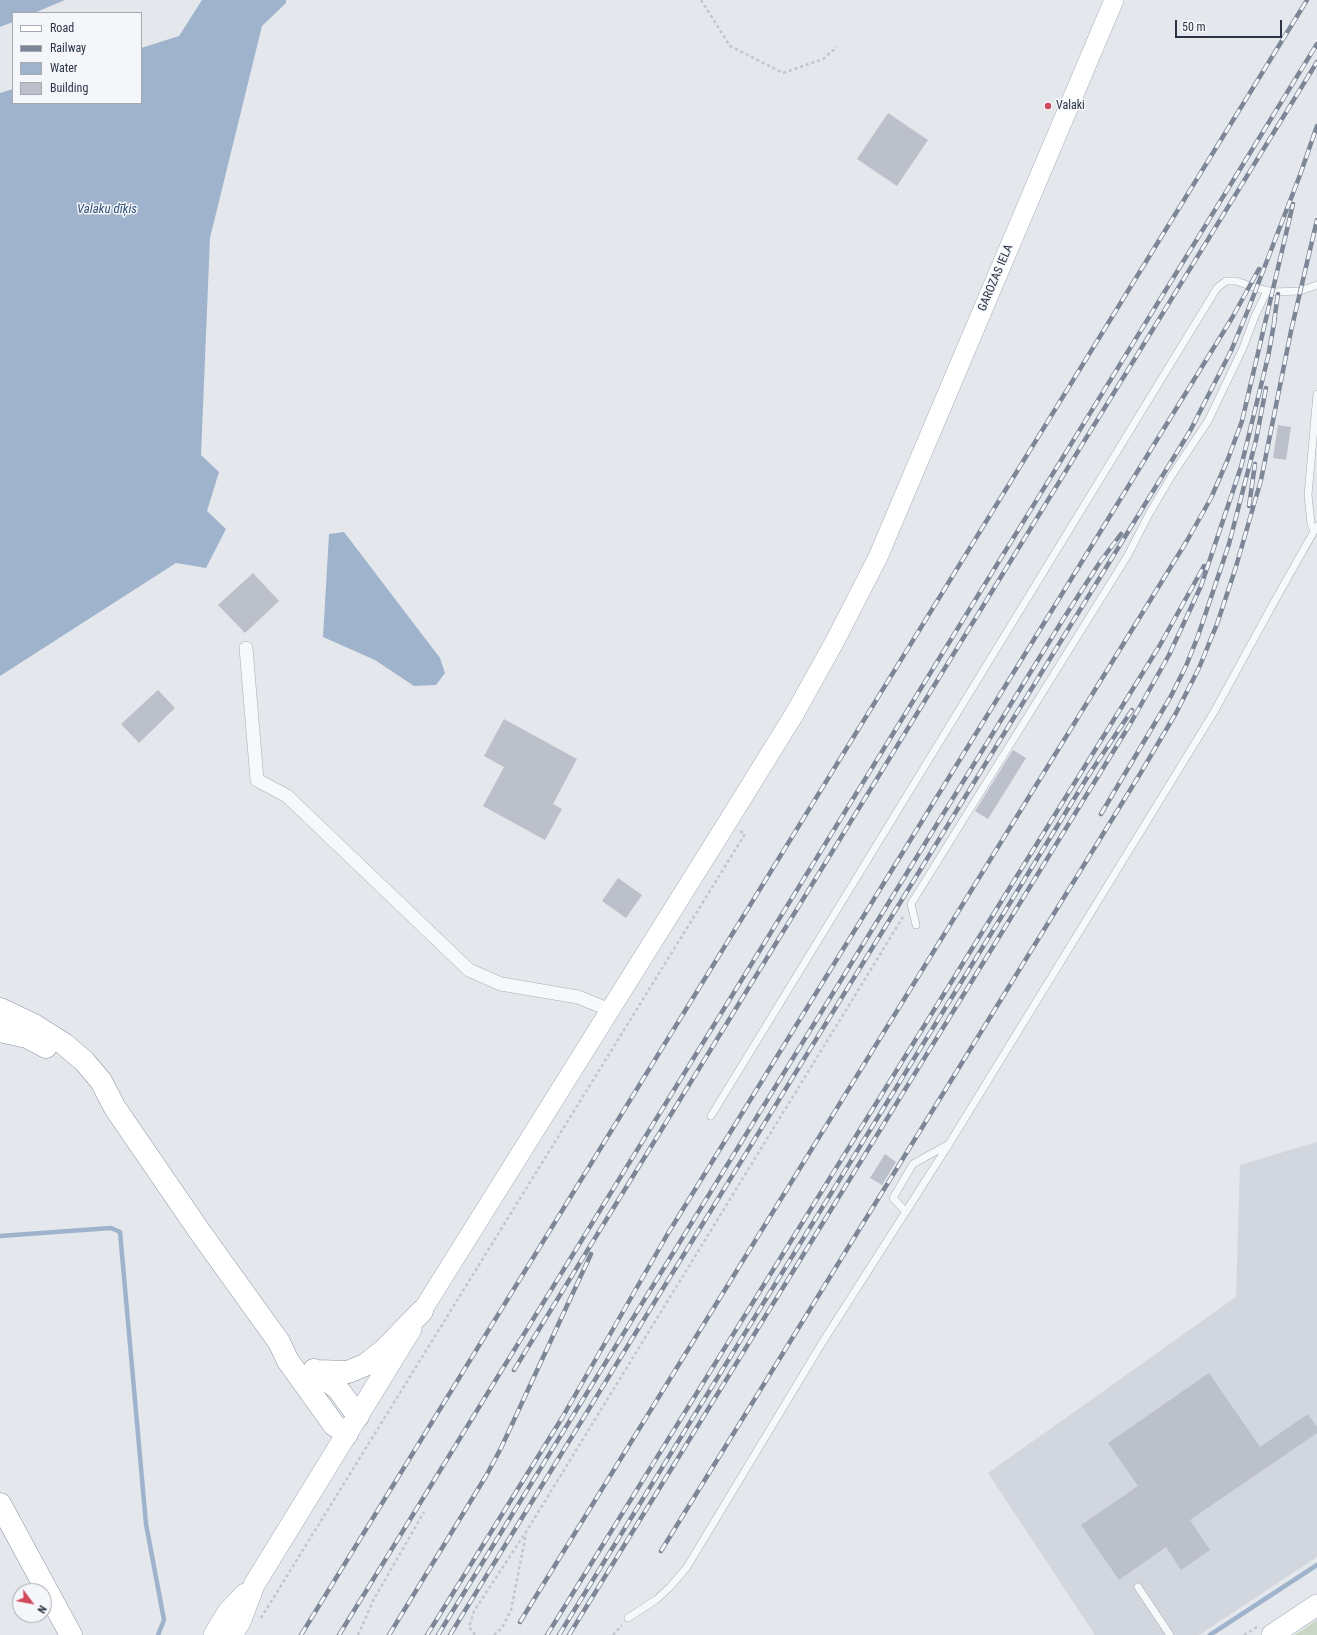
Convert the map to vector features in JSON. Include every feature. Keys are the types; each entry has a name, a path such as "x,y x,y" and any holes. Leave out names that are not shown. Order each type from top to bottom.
{"highway":[{"path":"0,1009 34,1026 64,1044 84,1061 101,1081 115,1108 200,1232 279,1342 288,1360 334,1425 352,1425 338,1389 279,1342"},
{"path":"0,1031 27,1037 51,1049 75,1066 115,1108"},
{"path":"317,1371 348,1372 365,1365 384,1350 422,1311"},
{"path":"0,1504 71,1635"}],"main road":[{"name":"GAROZAS IELA","path":"422,1311 795,713 835,641 878,557 1114,0"},
{"path":"232,1635 240,1622 254,1585 422,1311"},
{"path":"214,1635 228,1612 254,1585"},
{"path":"1272,1635 1317,1605"}],"street":[{"path":"246,648 257,780 286,796 470,970 501,984 578,997 610,1010"}],"lane":[{"path":"711,1116 1217,288 1226,281 1236,281 1267,291 1300,291 1317,285"},
{"path":"916,925 911,904 1128,555 1149,514 1172,475 1208,420 1243,348 1255,316 1267,291"},
{"path":"628,1618 657,1600 686,1567 822,1343 949,1144 1214,712 1315,528 1311,524 1308,495 1317,394"},
{"path":"906,1212 893,1198 913,1164 949,1144"},
{"path":"1138,1587 1170,1635"}],"path":[{"path":"701,0 730,46 783,73 823,58 837,47"},
{"path":"260,1621 745,834"},
{"path":"475,1635 469,1627 474,1611 526,1532 911,904"},
{"path":"358,1635 374,1599 424,1512"},
{"path":"494,1635 502,1628 511,1610 526,1532"}],"shaded area":[{"path":"1317,1142 1317,1557 1199,1635 1095,1635 988,1473 1236,1297 1240,1165"}],"green space":[{"path":"1317,1620 1317,1635 1295,1635"}],"water":[{"path":"0,0 65,0 36,12 12,12 12,22 0,27"},
{"name":"Valaku dīķis","path":"202,0 286,0 286,3 262,26 210,238 201,455 219,472 207,511 226,529 206,568 176,563 0,676 0,93 12,89 12,104 142,104 142,48 179,36"},
{"path":"344,532 440,658 445,673 436,685 414,686 375,660 323,637 329,534"}],"building":[{"path":"888,113 928,140 897,186 857,159"},
{"path":"1278,425 1291,427 1286,460 1273,458"},
{"path":"253,573 279,601 245,633 218,605"},
{"path":"158,690 175,708 139,743 121,724"},
{"path":"504,719 577,759 553,804 562,809 545,840 483,806 504,767 484,756"},
{"path":"1013,750 1026,758 988,819 975,811"},
{"path":"618,878 642,895 626,918 602,901"},
{"path":"885,1154 896,1162 882,1185 870,1178"},
{"path":"1209,1373 1260,1447 1308,1414 1317,1427 1317,1433 1190,1520 1210,1550 1181,1570 1166,1547 1119,1580 1081,1525 1138,1486 1108,1443"}],"waterway":[{"path":"0,1236 111,1228 120,1232 146,1524 164,1620 158,1635"},
{"path":"1210,1635 1317,1565"}],"railway":[{"path":"301,1635 1307,0"},
{"path":"339,1635 1317,44"},
{"path":"514,1370 1317,62"},
{"path":"450,1635 1190,431 1231,351 1300,175 1317,126"},
{"path":"520,1622 1188,539 1211,498 1228,459 1242,421 1293,204"},
{"path":"661,1551 1140,774 1176,713 1199,668 1217,624 1235,570 1261,480 1291,331 1317,220"},
{"path":"427,1635 562,1418 667,1235 1232,318 1259,269"},
{"path":"1274,322 1278,294"},
{"path":"569,1635 1129,726 1169,655 1201,586 1241,467 1268,357 1275,318"},
{"path":"1101,814 1171,696 1186,666 1198,636 1229,544 1256,440 1266,388"},
{"path":"1249,506 1255,464"},
{"path":"438,1635 1062,621 1100,562 1121,534"},
{"path":"547,1635 1160,645 1204,566"},
{"path":"559,1635 1090,773 1132,710"},
{"path":"389,1635 486,1476 501,1448 591,1254"}],"place":[{"name":"Valaki","path":"1048,106"}]}
